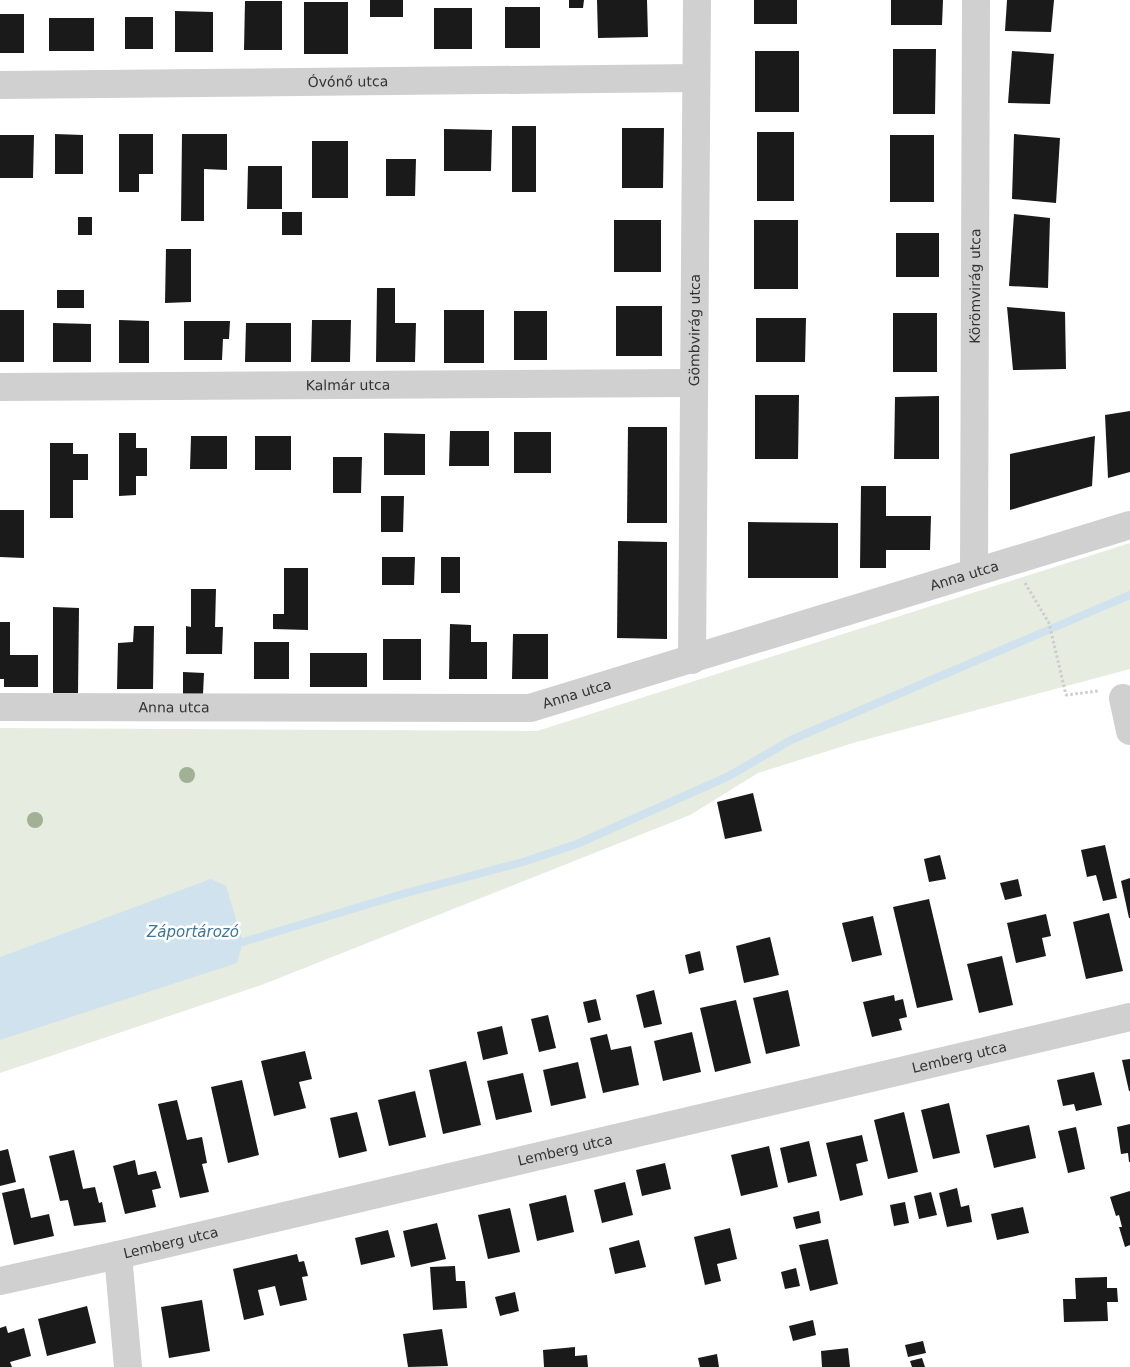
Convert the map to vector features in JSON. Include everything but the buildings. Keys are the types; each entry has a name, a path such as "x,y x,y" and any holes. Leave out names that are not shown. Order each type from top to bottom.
{"street":[{"name":"Gömbvirág utca","path":"692,660 697,0"},
{"name":"Körömvirág utca","path":"974,572 976,0"},
{"name":"Óvónő utca","path":"0,85 696,78"},
{"name":"Kalmár utca","path":"0,386 694,383"},
{"name":"Anna utca","path":"0,707 530,708 1130,525"},
{"path":"1123,698 1130,731"},
{"name":"Lemberg utca","path":"0,1281 118,1256 1130,1017"},
{"path":"118,1256 128,1367"}],"path":[{"path":"1011,561 1049,623 1066,695 1116,690 1123,698"}],"shaded area":[{"path":"1130,543 1130,669 853,743 758,773 690,815 264,984 0,1073 0,728 537,731"}],"water":[{"name":"Záportározó","path":"211,879 226,886 243,942 237,963 0,1040 0,957"}],"waterway":[{"path":"243,942 399,895 523,862 577,844 729,776 791,740 1130,595"}]}
